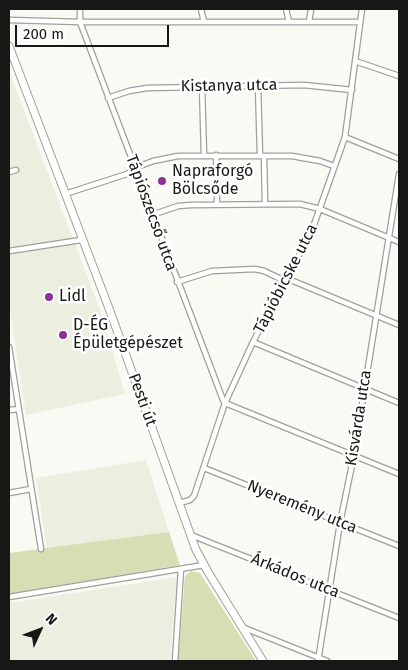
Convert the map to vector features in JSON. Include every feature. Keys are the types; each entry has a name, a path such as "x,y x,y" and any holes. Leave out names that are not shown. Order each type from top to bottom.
{"main road":[{"name":"Pesti út","path":"9,46 81,240 110,311 191,535 204,565 263,661"}],"street":[{"path":"80,9 80,22"},
{"path":"201,9 204,22"},
{"path":"286,9 288,22"},
{"path":"309,22 311,9"},
{"name":"Tápióbicske utca","path":"179,503 190,500 194,496 225,403 253,342 285,280 306,245 320,209 344,137 362,9"},
{"path":"9,20 80,22 360,22"},
{"name":"Tápiószecső utca","path":"80,22 220,397 225,403"},
{"path":"355,61 399,76"},
{"path":"258,85 265,203"},
{"name":"Kistanya utca","path":"108,98 129,91 147,88 202,86 304,85 352,90"},
{"path":"202,86 204,155"},
{"path":"344,137 399,159"},
{"path":"65,194 127,174 135,169 165,158 204,155 306,158 334,166"},
{"path":"216,155 217,204"},
{"path":"9,172 16,170"},
{"name":"Kisvárda utca","path":"318,659 340,523 354,455 399,174"},
{"path":"152,215 178,206 265,203 300,204 320,209 399,242"},
{"path":"9,252 81,240"},
{"path":"177,282 212,271 255,269 399,325"},
{"path":"253,342 399,403"},
{"path":"9,347 41,549"},
{"path":"225,403 399,474"},
{"path":"9,410 19,409"},
{"name":"Nyeremény utca","path":"204,468 399,546"},
{"path":"9,493 31,490"},
{"name":"Árkádos utca","path":"191,535 399,618"},
{"path":"9,597 204,565"},
{"path":"174,661 181,569"},
{"path":"241,627 327,661"}],"shaded area":[{"path":"9,71 102,315 125,394 26,415 9,304"},
{"path":"146,460 169,532 47,549 36,478"},
{"path":"177,577 170,661 9,661 9,603"}],"green space":[{"path":"169,532 180,565 9,594 9,553"},
{"path":"191,571 200,573 256,661 178,661 185,576"}],"place":[{"name":"Napraforgó Bölcsőde","path":"162,181"},
{"name":"Lidl","path":"49,297"},
{"name":"D-ÉG Épületgépészet","path":"63,335"}]}
